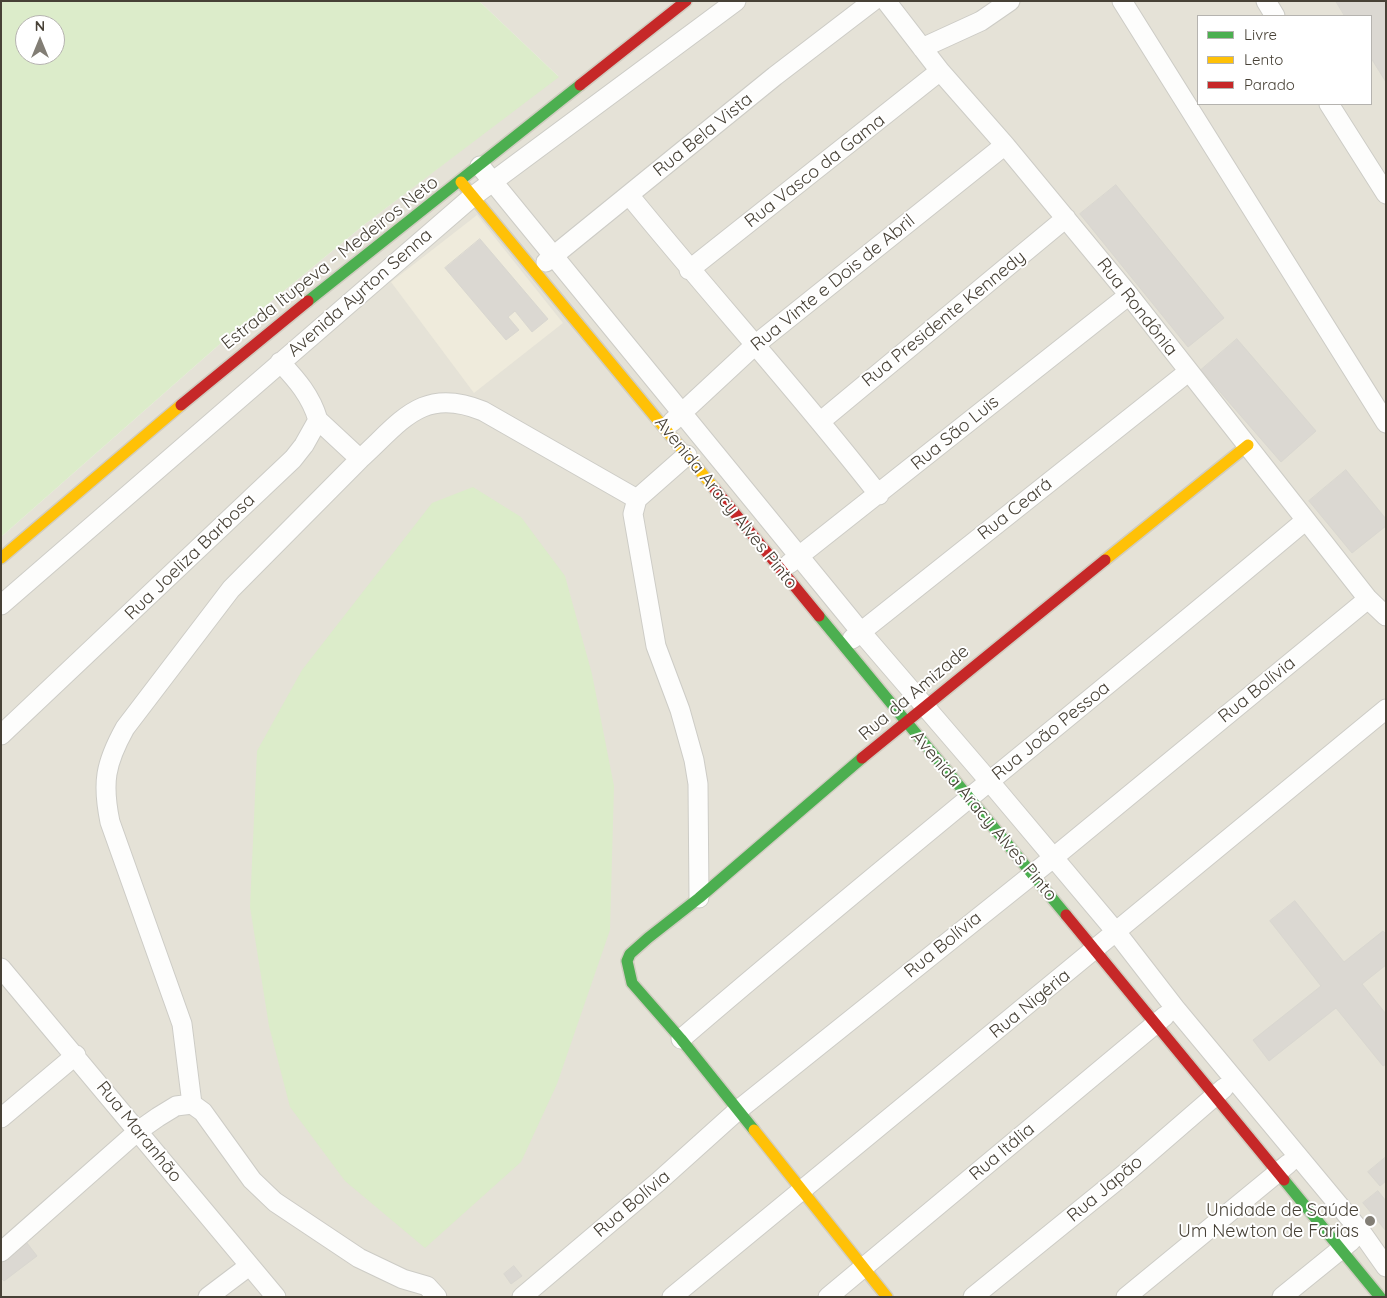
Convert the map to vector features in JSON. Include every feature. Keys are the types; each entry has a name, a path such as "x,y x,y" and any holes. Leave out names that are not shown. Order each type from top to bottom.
{"street":[{"name":"Estrada Itupeva - Medeiros Neto","path":"1,558 253,344 461,182 686,1"},
{"name":"Avenida Ayrton Senna","path":"1,605 472,197 736,1"},
{"name":"Rua Bela Vista","path":"536,272 554,254 775,76 873,1"},
{"name":"Rua Rondônia","path":"886,1 940,71 1005,145 1129,295 1368,599 1386,616"},
{"path":"922,48 981,21 1010,1"},
{"path":"1122,1 1386,424"},
{"path":"1266,1 1274,15"},
{"name":"Rua Vasco da Gama","path":"689,270 940,71"},
{"path":"1330,105 1386,194"},
{"name":"Rua Vinte e Dois de Abril","path":"666,428 755,344 1005,145"},
{"name":"Avenida Aracy Alves Pinto","path":"480,166 494,180 860,632 925,704 1117,933 1175,1008 1362,1233 1386,1267"},
{"name":"Avenida Aracy Alves Pinto","path":"461,182 666,428 904,721 1032,873 1380,1297"},
{"path":"629,195 689,270 821,420 879,495"},
{"name":"Rua Presidente Kennedy","path":"821,420 1066,218"},
{"name":"Rua São Luis","path":"781,571 1129,295"},
{"path":"280,362 300,384 313,403 318,420 360,460"},
{"name":"Rua Ceará","path":"843,646 1188,372"},
{"path":"192,1104 182,1024 110,822 104,794 106,772 116,745 125,728 231,589 360,460 415,410 428,403 446,401 464,403 483,411 637,499"},
{"name":"Rua Joeliza Barbosa","path":"1,736 293,459 304,446 318,420"},
{"name":"Rua da Amizade","path":"681,1039 632,983 627,961 630,954 699,898 904,721 1248,446"},
{"path":"687,455 637,499 633,514 634,531 656,646 680,710 694,760 698,784 699,898"},
{"name":"Rua João Pessoa","path":"681,1039 813,925 990,782 1306,520"},
{"name":"Rua Bolívia","path":"522,1297 658,1182 737,1112 1053,858 1368,599"},
{"name":"Rua Nigéria","path":"672,1297 1117,933 1386,709"},
{"name":"Rua Maranhão","path":"1,968 7,989 76,1055 276,1297"},
{"name":"Rua Itália","path":"828,1297 1175,1008"},
{"path":"681,1039 737,1112 803,1189 887,1297"},
{"path":"1,1118 76,1055"},
{"name":"Rua Japão","path":"974,1297 1127,1172 1235,1079"},
{"path":"1,1252 138,1131 176,1106 192,1104 203,1112 252,1180 275,1202 359,1258 403,1279 427,1286 437,1297"},
{"path":"1126,1297 1298,1156"},
{"path":"1282,1297 1362,1233"},
{"path":"208,1297 249,1266"}],"shaded area":[{"path":"479,1 1386,1 1386,1297 1,1297 1,537 229,336 365,224 558,76"},
{"path":"477,215 563,323 474,393 391,282"}],"green space":[{"path":"1,1 479,1 559,77 365,224 229,336 1,537"},
{"path":"473,487 521,517 565,576 592,674 614,786 610,930 557,1084 521,1162 425,1248 345,1181 290,1107 269,1026 250,907 257,751 302,670 432,503"}],"building":[{"path":"1336,1 1386,1 1386,82 1372,60 1372,15 1344,15"},
{"path":"1116,185 1224,318 1188,347 1080,214"},
{"path":"480,239 548,319 532,332 515,311 508,317 519,330 506,340 445,268"},
{"path":"1237,339 1316,431 1281,462 1201,370"},
{"path":"1346,470 1386,519 1386,526 1352,553 1309,501"},
{"path":"1295,901 1344,962 1383,931 1386,934 1386,965 1362,984 1386,1014 1386,1064 1383,1066 1336,1008 1269,1061 1253,1040 1321,986 1270,921"},
{"path":"1386,1157 1386,1181 1380,1186 1368,1172"},
{"path":"1378,1191 1386,1201 1386,1231 1363,1203"},
{"path":"27,1243 37,1256 4,1281 1,1278 1,1263"},
{"path":"514,1266 522,1276 511,1284 504,1274"}],"traffic: fast":[{"path":"308,301 580,85"},
{"path":"819,616 1066,915"},
{"path":"754,1130 681,1039 632,983 627,961 630,954 648,938 699,898 862,758"},
{"path":"1284,1180 1380,1297"}],"traffic: slow":[{"path":"461,182 714,488"},
{"path":"1,558 181,405"},
{"path":"1105,560 1248,445"},
{"path":"754,1130 887,1297"}],"traffic: jam":[{"path":"580,85 686,1"},
{"path":"181,405 308,301"},
{"path":"714,488 819,616"},
{"path":"862,758 1105,560"},
{"path":"1066,915 1284,1180"}],"place":[{"name":"Unidade de Saúde Um Newton de Farias","path":"1370,1221"}]}
